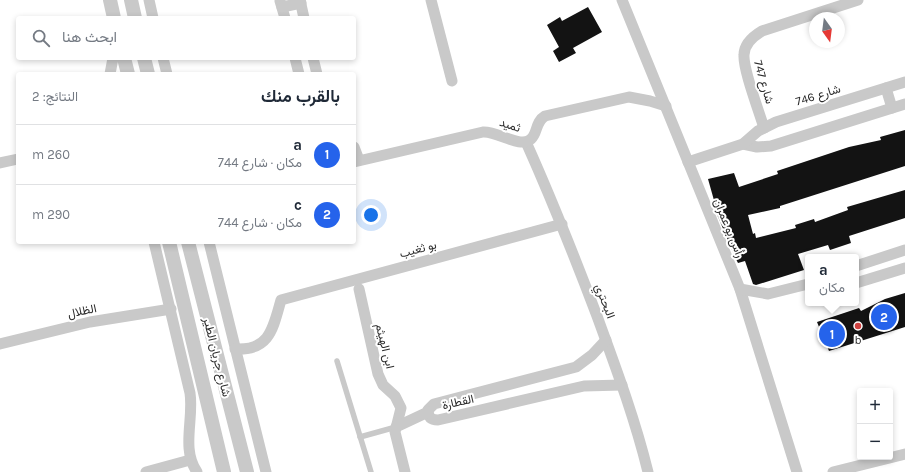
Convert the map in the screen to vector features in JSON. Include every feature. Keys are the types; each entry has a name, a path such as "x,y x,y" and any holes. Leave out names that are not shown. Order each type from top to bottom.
{"street":[{"path":"110,0 114,16"},
{"path":"131,0 135,16"},
{"path":"149,0 153,16"},
{"path":"431,0 452,81"},
{"name":"رأس بو عمران","path":"622,0 740,289 797,472"},
{"name":"شارع 747","path":"764,128 744,63 744,55 749,41 762,32 858,0"},
{"path":"282,8 300,2 304,16"},
{"path":"110,72 113,60"},
{"path":"124,60 128,72"},
{"path":"144,60 148,72"},
{"path":"164,60 166,72"},
{"path":"295,60 298,72"},
{"path":"314,60 316,72"},
{"name":"شارع 746","path":"688,162 743,144 764,128 776,122 905,82"},
{"path":"886,88 892,108"},
{"name":"ثميد","path":"356,161 483,132 493,132 518,143 526,142 533,138 540,120 548,115 629,97 650,100 666,106"},
{"name":"شارع 746","path":"743,144 757,147 771,146 905,104"},
{"name":"البحتري","path":"526,142 562,224 606,340 636,427 648,472"},
{"path":"0,163 16,159"},
{"name":"بو ثغيب","path":"236,348 249,349 262,344 270,333 281,300 562,224"},
{"path":"155,244 171,309 192,404 190,460 197,472"},
{"name":"شارع جريان الطير","path":"169,244 224,472"},
{"name":"شارع جريان الطير","path":"189,244 247,472"},
{"path":"210,244 266,472"},
{"path":"859,265 905,250"},
{"path":"859,283 905,268"},
{"path":"740,289 768,294 805,285"},
{"name":"ابن الهيثم","path":"359,289 378,374 383,385 395,396 401,408 395,432 405,472"},
{"name":"الظلال","path":"0,344 90,322 171,309"},
{"name":"القطارة","path":"606,340 592,355 576,367 437,403 431,405 428,412 431,418 438,420 584,386 622,385"},
{"path":"396,427 428,412"},
{"path":"833,472 905,454"},
{"path":"146,472 190,460"}],"lane":[{"path":"337,361 371,472"},
{"path":"360,437 396,427"}],"building":[{"path":"588,7 602,32 573,48 576,53 559,62 553,51 559,47 547,25 560,17 562,21"},
{"path":"905,130 905,166 780,206 780,208 748,215 753,234 755,233 756,238 796,228 795,225 814,219 815,222 848,210 847,207 905,190 905,218 849,236 851,243 830,250 828,245 798,254 804,270 756,285 753,284 745,261 738,263 735,257 716,212 717,211 708,179 734,173 739,187 778,174 777,171 849,147 881,140 880,137"},
{"path":"905,293 905,327 829,351 817,322 859,308 861,311 885,299"}],"place":[{"name":"c","path":"884,317"},
{"name":"b","path":"858,326"},
{"name":"a","path":"832,334"}]}
